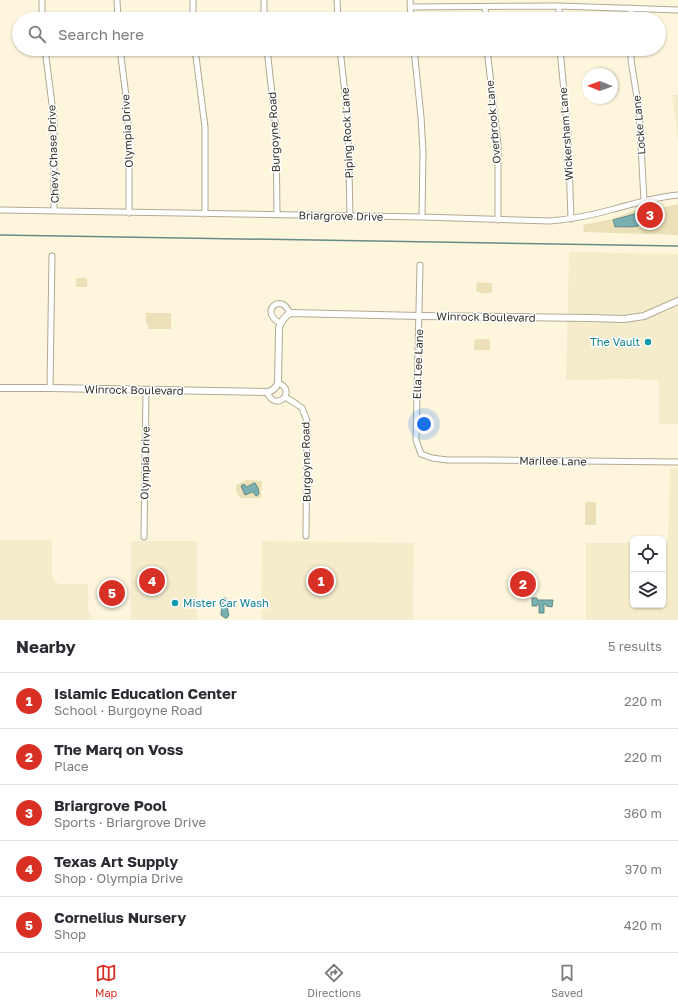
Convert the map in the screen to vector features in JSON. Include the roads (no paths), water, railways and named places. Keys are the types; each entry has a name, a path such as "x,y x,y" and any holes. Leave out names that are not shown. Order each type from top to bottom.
{"street":[{"path":"42,0 42,12"},
{"path":"117,0 118,12"},
{"path":"192,0 193,12"},
{"path":"264,0 264,12"},
{"path":"337,0 338,12"},
{"path":"410,0 410,12"},
{"path":"410,7 559,6 678,10"},
{"path":"559,6 559,12"},
{"path":"485,7 485,12"},
{"name":"Chevy Chase Drive","path":"46,56 54,120 54,211"},
{"name":"Olympia Drive","path":"121,56 129,137 129,213"},
{"path":"196,56 205,127 205,214"},
{"name":"Burgoyne Road","path":"268,56 276,130 277,215"},
{"name":"Piping Rock Lane","path":"341,56 348,120 350,217"},
{"path":"415,56 423,152 422,218"},
{"name":"Overbrook Lane","path":"488,56 498,145 498,220"},
{"name":"Wickersham Lane","path":"561,56 568,134 571,219"},
{"name":"Locke Lane","path":"631,56 639,110 644,200"},
{"name":"Briargrove Drive","path":"0,210 550,221 571,219 613,210 644,200 678,195"},
{"path":"50,388 52,256"},
{"name":"Ella Lee Lane","path":"420,265 416,440 421,454 428,456"},
{"name":"Winrock Boulevard","path":"280,323 274,320 272,316 272,307 276,304 286,306 290,313 587,318 624,320 644,316 678,301"},
{"path":"267,392 276,388 278,383 279,328 283,318 290,313"},
{"path":"278,383 286,388 287,393 285,397"},
{"name":"Winrock Boulevard","path":"0,388 267,392 273,401 282,400 285,397"},
{"name":"Olympia Drive","path":"144,537 146,390"},
{"name":"Burgoyne Road","path":"285,397 302,408 307,420 306,536"},
{"name":"Marilee Lane","path":"428,456 447,460 678,462"}],"water":[{"path":"638,213 641,222 638,226 615,227 613,220"},
{"path":"254,483 258,488 259,494 256,496 252,492 245,495 241,486 244,484 247,487"},
{"path":"223,598 226,598 227,600 229,615 227,618 221,615"},
{"path":"532,598 537,598 537,600 553,600 552,607 544,604 544,613 539,613 539,604 537,604 537,606 532,606"}],"waterway":[{"path":"0,235 678,246"}],"place":[{"name":"Briargrove Pool","path":"650,215"},
{"name":"The Vault","path":"648,342"},
{"name":"Texas Art Supply","path":"152,581"},
{"name":"Islamic Education Center","path":"321,581"},
{"name":"The Marq on Voss","path":"523,584"},
{"name":"Cornelius Nursery","path":"112,593"},
{"name":"Mister Car Wash","path":"175,603"}]}
